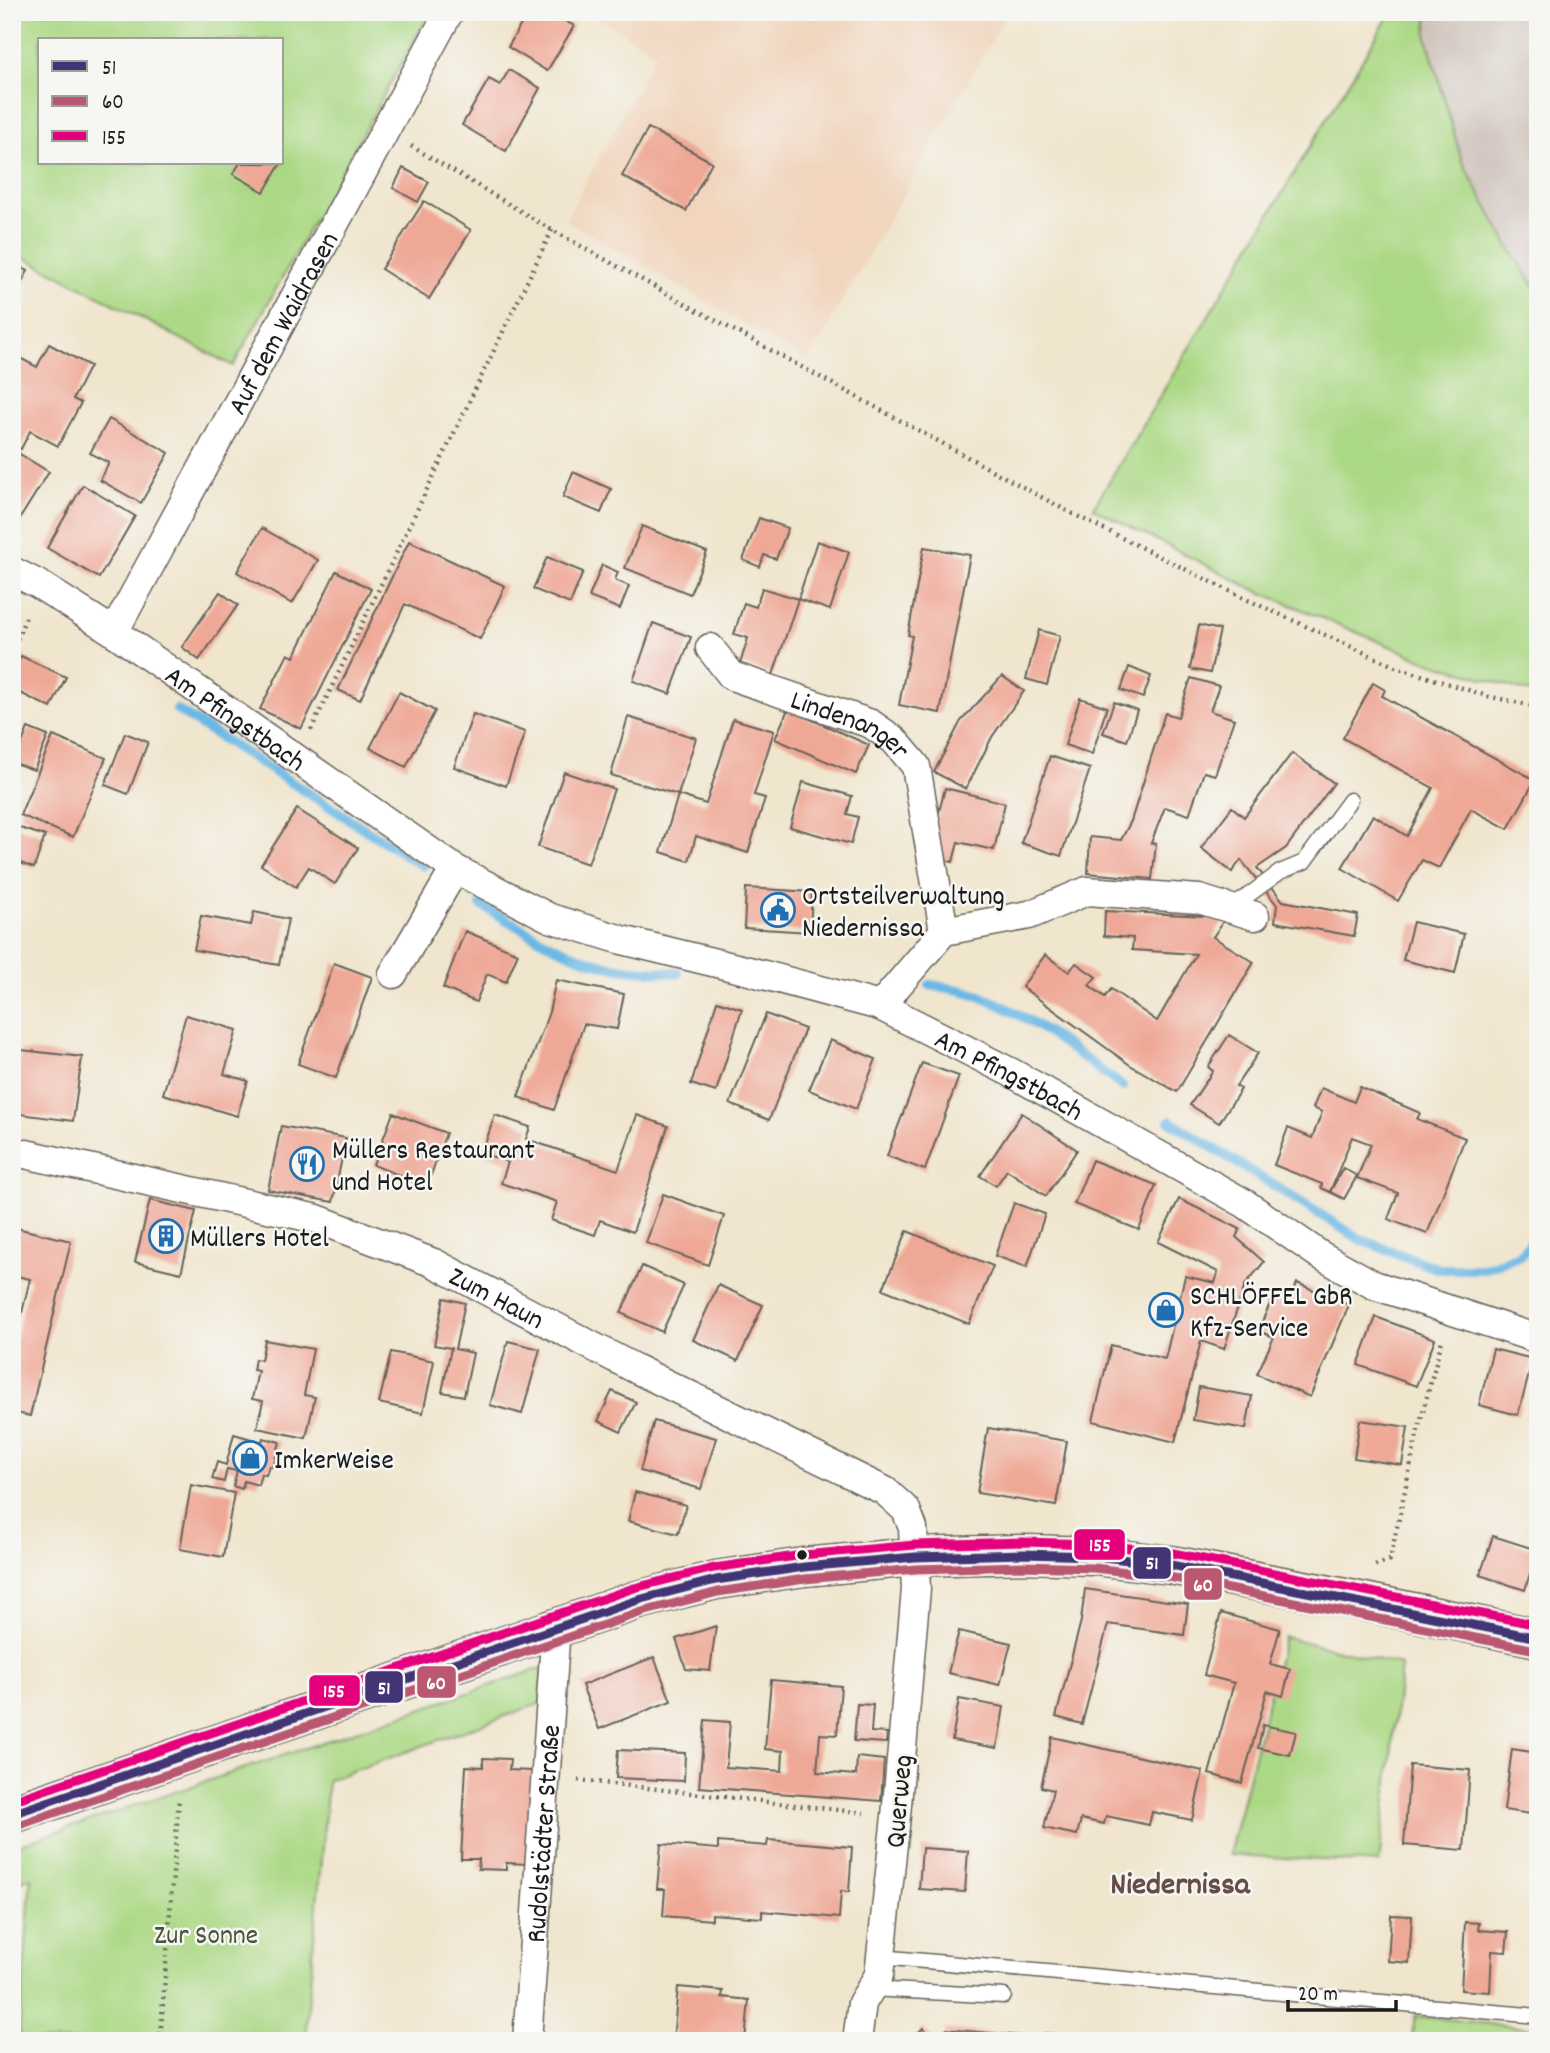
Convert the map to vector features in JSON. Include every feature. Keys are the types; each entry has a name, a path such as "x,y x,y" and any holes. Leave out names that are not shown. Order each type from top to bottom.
{"street":[{"name":"Auf dem Waidrasen","path":"114,632 449,12"},
{"name":"Am Pfingstbach","path":"12,571 38,584 114,632 455,869 550,918 622,940 880,1006 1012,1073 1233,1197 1320,1255 1374,1285 1538,1339"},
{"name":"Lindenanger","path":"710,648 732,676 871,724 894,740 916,766 944,931"},
{"path":"393,974 455,869"},
{"path":"880,1006 944,931 1029,915 1087,891 1199,899 1243,912"},
{"name":"Zum Haun","path":"12,1151 317,1219 434,1263 634,1367 886,1491 906,1510 913,1528 915,1557"},
{"path":"12,1814 638,1600 716,1580 777,1570 915,1557 1023,1554 1095,1556 1171,1565 1538,1638"},
{"name":"Querweg","path":"857,2041 862,2003 879,1975 916,1589 915,1557"},
{"name":"Rudolstädter Straße","path":"527,2041 556,1628"}],"lane":[{"path":"1243,912 1280,872 1304,862 1350,800"},
{"path":"880,1957 1538,2016"},
{"path":"870,1989 1004,1996"}],"path":[{"path":"386,132 552,230 1067,511 1248,600 1396,667 1487,696 1538,707"},
{"path":"297,759 552,230"},
{"path":"12,652 38,584"},
{"path":"1390,1560 1418,1430 1450,1312"},
{"path":"545,1776 896,1816"},
{"path":"160,2041 176,1830"}],"shaded area":[{"path":"587,12 1008,12 808,361 565,220 656,53"},
{"path":"1427,12 1538,12 1538,292 1509,247 1462,161 1427,38"}],"green space":[{"path":"12,12 430,12 233,366 12,251"},
{"path":"1391,12 1427,12 1427,38 1462,161 1509,247 1538,292 1538,695 1423,660 1255,590 1093,508"},
{"path":"1284,1637 1401,1665 1379,1863 1229,1855"},
{"name":"Zur Sonne","path":"542,1668 541,1703 328,1780 305,2041 19,2041 31,1878 12,1883 12,1847"},
{"path":"1415,2016 1538,2029 1538,2041 1411,2041"}],"building":[{"path":"528,12 550,12 574,26 547,71 508,47"},
{"path":"509,70 540,88 506,151 462,125 489,79 500,85"},
{"path":"648,128 712,162 686,211 622,176"},
{"path":"239,164 280,164 264,192 233,174"},
{"path":"403,168 429,182 418,202 393,188"},
{"path":"424,201 471,230 429,299 381,269"},
{"path":"12,263 28,271 12,300"},
{"path":"49,344 90,366 73,399 81,403 58,446 30,431 21,449 12,444 12,354 37,367"},
{"path":"109,419 169,453 141,503 100,480 109,463 90,453"},
{"path":"15,451 49,472 12,531 12,455"},
{"path":"573,472 611,489 601,513 563,497"},
{"path":"83,485 135,516 99,578 47,548"},
{"path":"759,518 788,528 776,559 764,555 760,567 743,560"},
{"path":"642,526 707,552 690,594 625,568"},
{"path":"262,528 318,560 292,604 237,572"},
{"path":"409,541 505,586 480,639 405,604 360,700 338,690"},
{"path":"817,541 849,552 830,610 798,599"},
{"path":"924,547 970,555 940,713 899,705"},
{"path":"547,557 583,572 570,604 533,589"},
{"path":"602,565 618,572 615,580 629,586 620,609 589,597"},
{"path":"336,571 371,589 301,729 260,709 288,654 294,657"},
{"path":"762,588 798,599 773,675 740,664 748,638 734,634 744,603 756,607"},
{"path":"220,592 238,605 199,660 182,647"},
{"path":"653,623 691,637 670,694 633,681"},
{"path":"1199,625 1220,630 1210,673 1190,669"},
{"path":"1039,630 1060,636 1047,685 1026,679"},
{"path":"21,656 66,677 51,708 12,689 12,674"},
{"path":"1129,667 1151,676 1143,698 1121,690"},
{"path":"1002,676 1024,691 992,737 966,789 934,772 961,721"},
{"path":"1191,678 1219,686 1210,711 1234,719 1215,775 1204,772 1189,815 1165,807 1151,843 1156,844 1152,879 1088,873 1090,837 1121,840 1131,821 1165,713 1178,717"},
{"path":"1373,683 1385,690 1382,696 1535,780 1508,829 1471,809 1439,868 1422,860 1398,901 1342,868 1373,815 1407,836 1433,788 1343,738"},
{"path":"399,692 435,711 406,767 370,748"},
{"path":"1080,698 1107,707 1092,754 1065,745"},
{"path":"1114,702 1137,710 1127,741 1103,733"},
{"path":"788,709 869,745 856,774 775,739"},
{"path":"473,714 525,732 506,786 454,767"},
{"path":"628,717 696,738 678,795 611,775"},
{"path":"733,719 774,731 754,795 765,798 748,853 696,836 689,861 661,852 678,795 706,804"},
{"path":"28,728 48,736 34,770 14,763"},
{"path":"125,733 148,742 128,794 105,785"},
{"path":"53,736 106,758 73,837 20,815"},
{"path":"1292,753 1334,783 1286,848 1257,868 1283,901 1358,915 1354,936 1275,922 1277,905 1241,860 1232,872 1201,848 1232,807 1244,817"},
{"path":"1050,756 1090,769 1061,856 1021,843"},
{"path":"564,772 614,789 588,864 538,847"},
{"path":"803,782 852,796 847,814 858,817 851,844 790,827"},
{"path":"945,788 1005,803 994,850 958,842 953,862 940,859 934,832"},
{"path":"297,809 358,848 335,884 309,867 296,887 261,865"},
{"path":"17,827 45,836 34,868 12,860 12,839"},
{"name":"Ortsteilverwaltung Niedernissa","path":"746,888 812,892 810,932 744,928"},
{"path":"1105,911 1226,917 1213,937 1254,962 1177,1092 1130,1065 1022,987 1045,955 1069,972 1076,963 1096,977 1089,985 1105,997 1111,989 1157,1021 1196,954 1132,950 1133,938 1104,936"},
{"path":"254,912 288,919 279,965 194,950 201,916 251,925"},
{"path":"1413,922 1464,934 1455,973 1403,960"},
{"path":"465,931 518,953 506,982 487,974 476,1002 443,988"},
{"path":"334,963 372,977 336,1078 298,1064"},
{"path":"556,980 624,994 617,1029 584,1024 554,1110 518,1097 549,1012"},
{"path":"717,1001 742,1009 716,1092 691,1084"},
{"path":"766,1014 805,1029 769,1120 730,1104"},
{"path":"186,1015 237,1030 224,1074 248,1081 237,1116 163,1094"},
{"path":"1229,1035 1258,1053 1236,1086 1241,1089 1219,1123 1190,1105 1213,1071 1208,1067"},
{"path":"830,1040 876,1059 856,1109 809,1090"},
{"path":"21,1050 82,1057 73,1121 12,1113"},
{"path":"922,1063 959,1076 925,1170 887,1156"},
{"path":"1360,1087 1420,1113 1417,1119 1465,1138 1427,1234 1388,1219 1398,1193 1357,1178 1371,1144 1352,1137 1330,1192 1321,1188 1322,1184 1274,1165 1288,1128 1312,1138 1322,1112 1313,1108 1321,1088 1354,1102"},
{"path":"393,1113 446,1133 427,1186 373,1165"},
{"path":"1022,1113 1077,1150 1046,1196 1007,1170 996,1186 980,1176"},
{"path":"495,1115 530,1127 526,1139 618,1170 637,1115 668,1126 633,1232 600,1220 595,1235 551,1220 557,1202 501,1183 508,1162 482,1153"},
{"name":"Müllers Restaurant und Hotel","path":"281,1126 346,1138 333,1202 268,1190"},
{"path":"1092,1160 1156,1185 1139,1230 1074,1204"},
{"path":"1343,1168 1357,1176 1344,1199 1330,1192"},
{"path":"663,1194 724,1216 708,1265 646,1243"},
{"path":"1179,1199 1240,1229 1236,1237 1264,1262 1245,1285 1224,1349 1201,1341 1175,1442 1093,1421 1111,1345 1165,1359 1185,1276 1215,1283 1218,1272 1158,1242"},
{"name":"Müllers Hotel","path":"150,1200 196,1211 181,1273 135,1262"},
{"path":"1014,1203 1045,1214 1027,1267 995,1256"},
{"path":"12,1227 71,1241 30,1416 12,1412 12,1355 30,1279 12,1275"},
{"path":"907,1231 993,1266 969,1324 883,1289"},
{"path":"642,1266 684,1285 662,1332 621,1313"},
{"path":"1297,1283 1349,1305 1310,1397 1257,1374 1274,1337 1258,1331 1275,1292 1291,1299"},
{"path":"718,1285 763,1305 738,1361 693,1340"},
{"path":"444,1298 465,1303 455,1349 473,1353 464,1396 442,1392 451,1348 434,1345"},
{"path":"1376,1317 1435,1339 1416,1386 1358,1365"},
{"path":"265,1340 313,1349 304,1395 315,1397 306,1438 257,1428 263,1401 252,1399 258,1371 253,1370 255,1359 261,1360"},
{"path":"508,1341 540,1349 522,1414 490,1405"},
{"path":"1493,1349 1533,1359 1518,1415 1479,1405"},
{"path":"391,1352 434,1361 423,1413 379,1403"},
{"path":"1199,1387 1252,1396 1246,1429 1193,1420"},
{"path":"612,1391 636,1402 621,1432 598,1421"},
{"path":"1360,1420 1408,1427 1402,1465 1354,1458"},
{"path":"654,1421 716,1438 701,1489 640,1471"},
{"path":"988,1428 1067,1441 1056,1506 977,1493"},
{"path":"234,1434 262,1442 263,1438 280,1442 273,1467 269,1466 266,1475 261,1474 258,1485 244,1481 242,1489 233,1486 237,1471 227,1469 224,1482 212,1479 217,1462 226,1465"},
{"path":"191,1485 234,1493 223,1557 180,1549"},
{"path":"635,1492 686,1505 678,1534 628,1521"},
{"path":"1493,1536 1537,1550 1525,1590 1480,1575"},
{"path":"1085,1589 1188,1604 1184,1635 1108,1624 1082,1724 1056,1717 1081,1621"},
{"path":"1221,1613 1280,1629 1270,1664 1290,1669 1283,1696 1267,1691 1242,1783 1209,1774 1234,1683 1204,1675"},
{"path":"716,1626 710,1671 686,1669 676,1639"},
{"path":"959,1631 1011,1643 1000,1685 948,1673"},
{"path":"654,1657 671,1701 599,1729 582,1685"},
{"path":"771,1680 841,1686 837,1735 820,1734 817,1772 856,1775 857,1757 884,1760 881,1801 699,1787 705,1720 730,1722 726,1767 782,1771 783,1751 765,1749"},
{"path":"959,1699 1004,1707 997,1748 952,1740"},
{"path":"857,1704 873,1705 871,1732 887,1733 886,1743 854,1741"},
{"path":"1263,1725 1296,1732 1290,1755 1258,1748"},
{"path":"1052,1737 1203,1771 1192,1820 1152,1812 1149,1825 1106,1816 1104,1824 1081,1819 1077,1835 1044,1828 1053,1790 1041,1787"},
{"path":"1512,1749 1538,1753 1538,1815 1504,1810"},
{"path":"618,1750 685,1753 684,1781 616,1778"},
{"path":"483,1758 510,1759 509,1770 532,1771 527,1864 506,1863 506,1870 478,1869 479,1859 461,1859 466,1766 483,1767"},
{"path":"1410,1765 1470,1770 1464,1850 1404,1845"},
{"path":"768,1840 852,1847 849,1892 841,1891 839,1918 762,1911 762,1918 712,1914 712,1920 663,1916 665,1889 657,1889 661,1844 718,1849 718,1842 767,1846"},
{"path":"922,1848 968,1851 965,1892 919,1889"},
{"path":"1391,1915 1412,1916 1409,1963 1388,1961"},
{"path":"1465,1922 1479,1923 1478,1930 1508,1932 1506,1952 1492,1951 1490,1992 1461,1990"},
{"path":"678,1987 723,1991 722,1997 749,2000 745,2041 673,2041"},
{"path":"923,2028 936,2041 911,2041"},
{"path":"945,2029 1045,2038 1045,2033 1103,2038 1103,2041 944,2041"}],"waterway":[{"path":"177,710 423,866"},
{"path":"481,905 582,958 617,968 678,973"},
{"path":"930,985 972,993 1016,1013 1053,1036 1123,1087"},
{"path":"1170,1121 1361,1240 1439,1269 1483,1269 1521,1255 1538,1233"}],"transit line":[{"name":"155","path":"12,1801 634,1588 714,1568 803,1555 915,1545 1023,1542 1095,1544 1173,1553 1538,1625"},
{"name":"51","path":"12,1814 638,1600 716,1580 804,1567 915,1557 1023,1554 1095,1556 1171,1565 1538,1638"},
{"name":"60","path":"16,1826 642,1612 718,1592 805,1579 916,1569 1023,1566 1094,1568 1169,1577 1536,1650"}],"place":[{"name":"Ortsteilverwaltung Niedernissa","path":"778,910"},
{"name":"Müllers Restaurant und Hotel","path":"307,1164"},
{"name":"Müllers Hotel","path":"166,1236"},
{"name":"SCHLÖFFEL GbR Kfz-Service","path":"1166,1310"},
{"name":"ImkerWeise","path":"250,1458"}],"district":[{"name":"Niedernissa","path":"1180,1882"}]}
